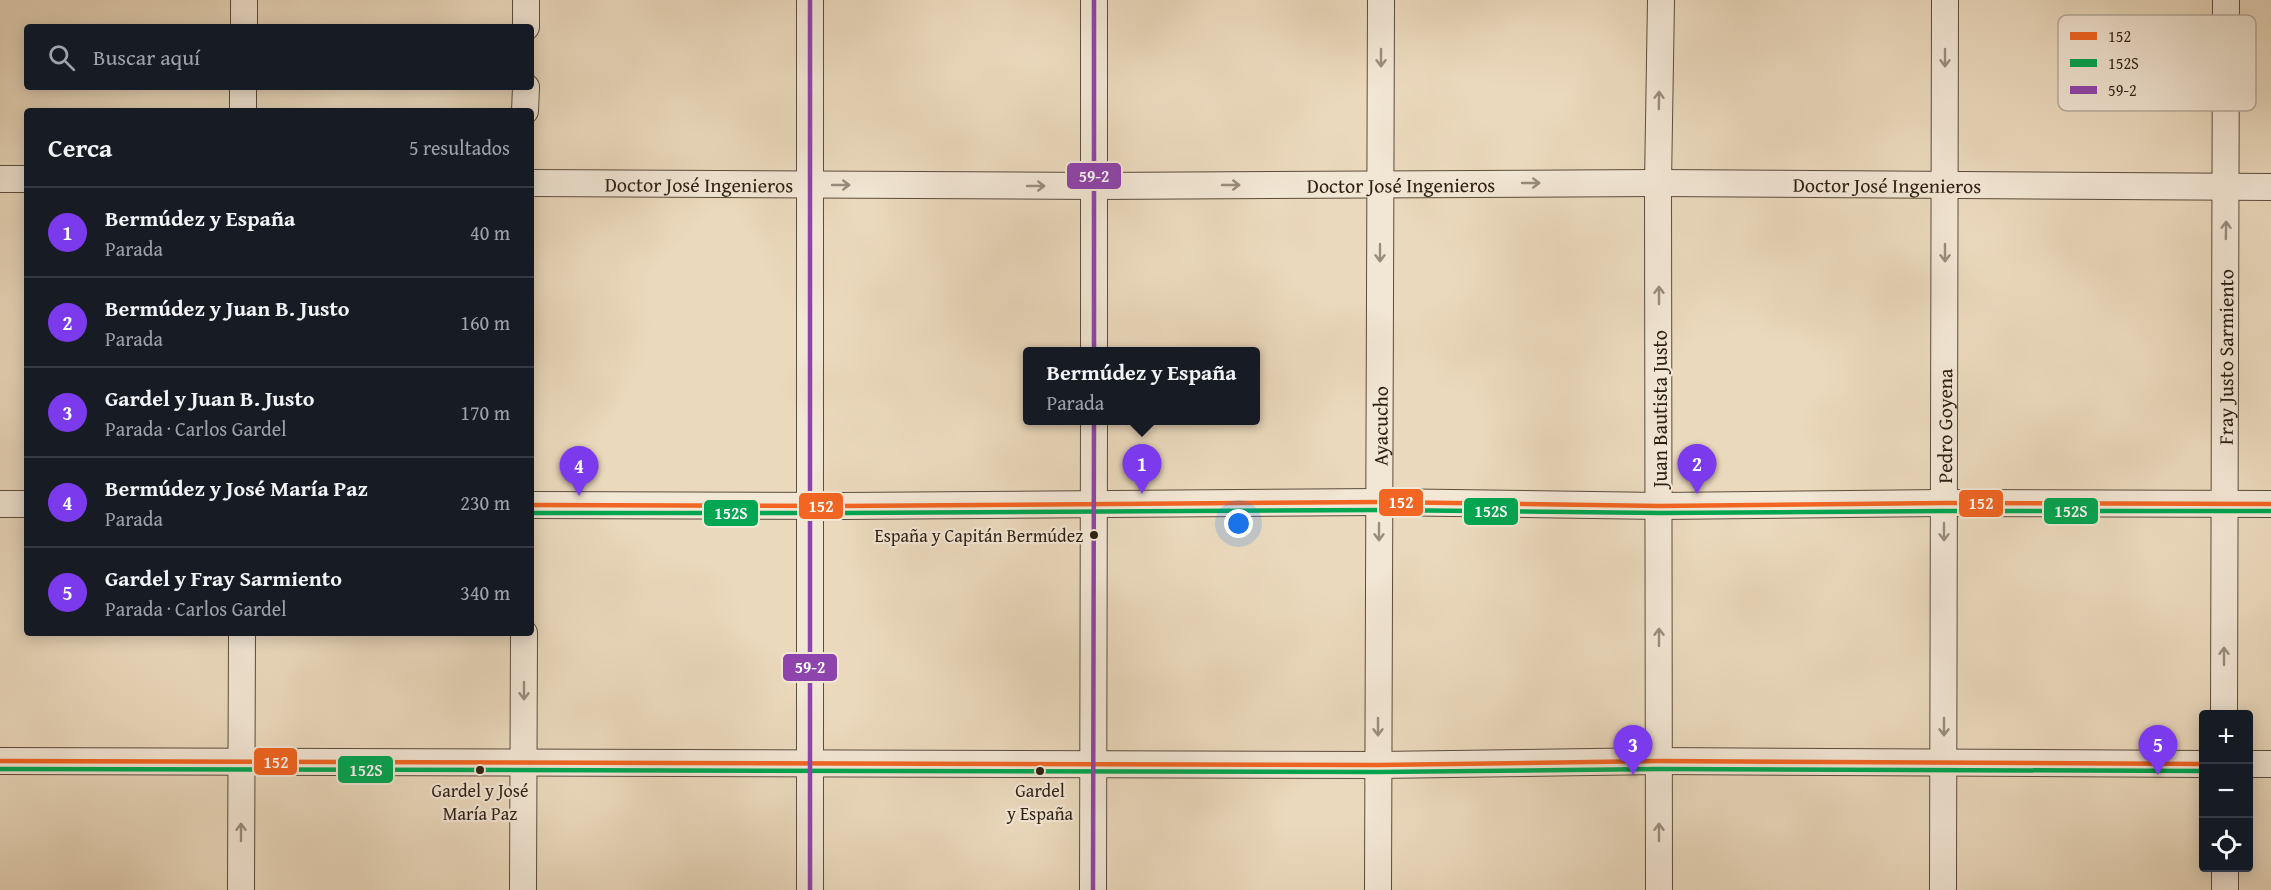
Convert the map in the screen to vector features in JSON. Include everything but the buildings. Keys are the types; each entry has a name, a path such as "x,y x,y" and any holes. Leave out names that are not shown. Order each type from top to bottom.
{"street":[{"path":"244,0 244,24"},
{"path":"526,0 526,24"},
{"path":"810,0 810,890"},
{"path":"1094,0 1094,347"},
{"name":"Ayacucho","path":"1378,890 1381,0"},
{"name":"Juan Bautista Justo","path":"1659,890 1658,183 1661,0"},
{"name":"Pedro Goyena","path":"1943,890 1946,0"},
{"name":"Fray Justo Sarmiento","path":"2226,0 2226,15"},
{"path":"243,90 243,108"},
{"path":"525,90 525,108"},
{"name":"Fray Justo Sarmiento","path":"2224,710 2223,504 2227,111"},
{"path":"0,179 24,179"},
{"name":"Doctor José Ingenieros","path":"534,183 1095,186 1945,183 2271,187"},
{"path":"1093,890 1094,425"},
{"path":"534,504 809,506 1378,501 1660,506 1944,503 2271,504"},
{"path":"0,504 24,504"},
{"path":"241,890 242,636"},
{"path":"523,890 524,636"},
{"path":"0,761 1378,765 1659,761 2199,764"},
{"path":"2253,764 2271,764"},
{"path":"2225,872 2225,890"}],"transit line":[{"name":"59-2","path":"810,0 810,890"},
{"name":"59-2","path":"1094,0 1094,347"},
{"name":"59-2","path":"1093,890 1094,425"},
{"name":"152","path":"534,505 842,506 1379,502 1660,506 1944,503 2271,504"},
{"name":"152S","path":"534,513 1379,510 1660,513 2271,511"},
{"name":"152","path":"0,761 1378,765 1659,761 2199,764"},
{"name":"152S","path":"0,769 2199,771"}],"place":[{"name":"Bermúdez y España","path":"1142,494"},
{"name":"Bermúdez y Juan B. Justo","path":"1697,494"},
{"name":"Bermúdez y José María Paz","path":"579,496"},
{"name":"España y Capitán Bermúdez","path":"1094,535"},
{"name":"Gardel y José María Paz","path":"480,770"},
{"name":"Gardel y España","path":"1040,771"},
{"name":"Gardel y Juan B. Justo","path":"1633,775"},
{"name":"Gardel y Fray Sarmiento","path":"2158,775"}]}
